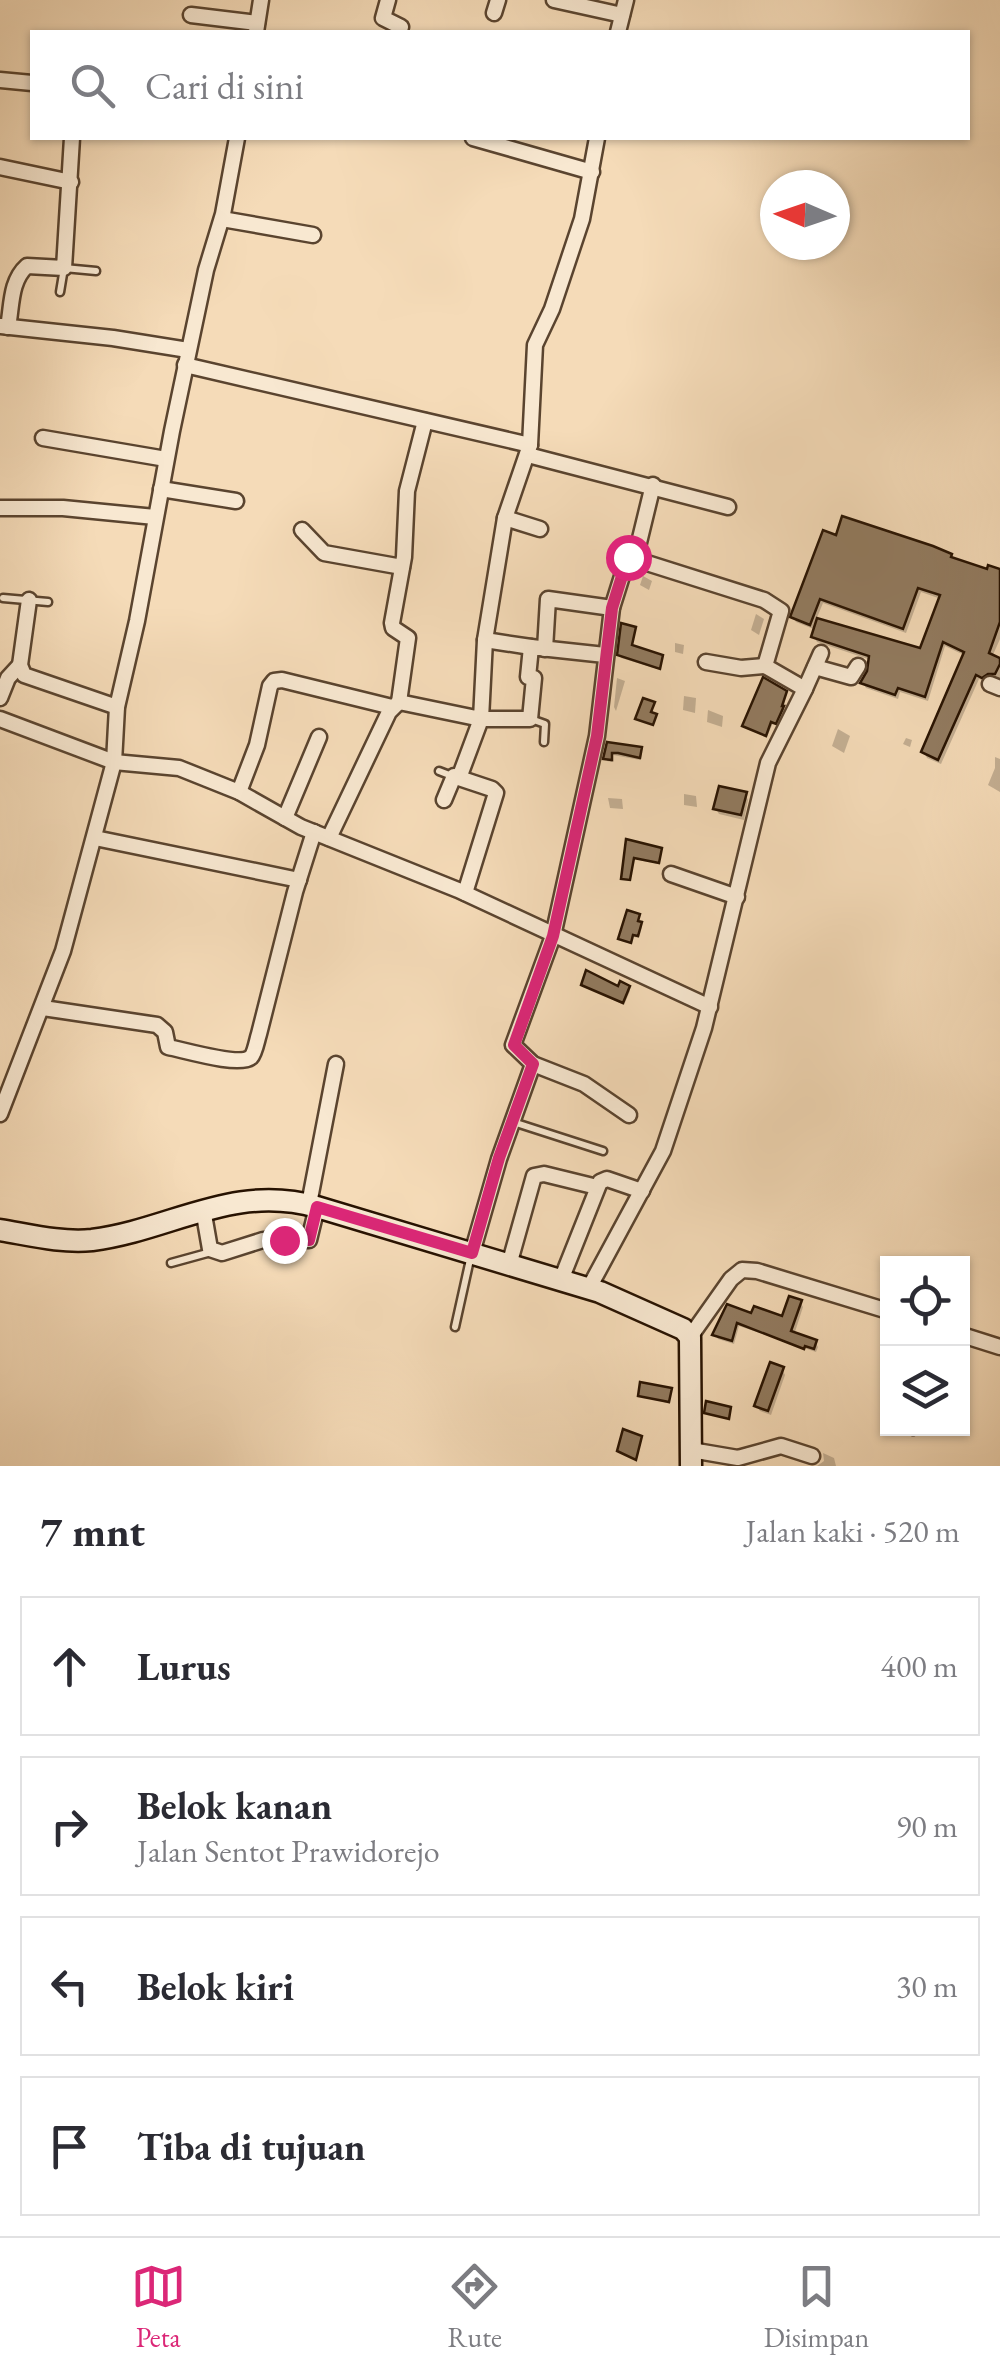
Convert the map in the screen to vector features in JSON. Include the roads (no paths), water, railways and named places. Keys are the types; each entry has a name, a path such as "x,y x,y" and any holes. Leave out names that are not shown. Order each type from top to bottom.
{"main road":[{"path":"0,1230 52,1239 94,1240 256,1199 588,1288 683,1329 690,1336 691,1458"}],"street":[{"path":"191,15 257,28 260,0"},
{"path":"388,0 383,18 401,26"},
{"path":"554,0 624,8"},
{"path":"0,80 30,83"},
{"path":"72,140 64,268 22,269 4,327 113,338 728,507"},
{"path":"0,1114 7,1077 43,1008 96,838 114,762 118,707 166,459 237,140"},
{"path":"480,140 592,172"},
{"path":"444,800 451,775 481,718 485,640 504,518 529,450 535,346 566,270 597,140"},
{"path":"0,167 71,182"},
{"path":"222,219 313,235"},
{"path":"43,1008 158,1026 165,1032 168,1047 230,1060 248,1060 252,1056 299,880 396,705 408,640 392,624 402,568 407,491 425,421"},
{"path":"44,438 166,459"},
{"path":"635,560 653,485"},
{"path":"161,489 236,501"},
{"path":"0,508 63,508 155,517"},
{"path":"504,518 540,530"},
{"path":"302,530 324,554 402,568"},
{"path":"629,1115 584,1084 533,1064 514,1045 553,936 597,736 612,608 628,557 764,600 781,610 765,666"},
{"path":"239,792 257,745 274,681 481,718 530,719 534,678 528,678 548,598 612,608"},
{"path":"0,698 8,678 20,665 29,600"},
{"path":"485,640 605,655"},
{"path":"588,1288 663,1152 710,1008 768,763 818,660 851,677 858,666"},
{"path":"706,662 741,668 765,666 805,689"},
{"path":"20,665 28,678 118,707"},
{"path":"0,719 114,762 179,768 239,792 322,835 465,893 710,1008"},
{"path":"285,818 319,736"},
{"path":"451,775 492,789 496,794 465,893"},
{"path":"96,838 299,880"},
{"path":"672,874 737,896"},
{"path":"203,1212 212,1252 263,1240 304,1241 313,1216 336,1064"},
{"path":"471,1256 533,1064"},
{"path":"508,1265 534,1176 544,1174 597,1187"},
{"path":"561,1280 600,1182 608,1179 642,1191"},
{"path":"690,1336 742,1270 757,1271 880,1309"},
{"path":"970,1338 1000,1347"},
{"path":"691,1458 738,1458 780,1446 812,1456"}],"lane":[{"path":"60,292 64,268 96,271"},
{"path":"3,598 48,602"},
{"path":"530,719 545,724 544,742"},
{"path":"512,1122 604,1151"},
{"path":"171,1263 212,1252"},
{"path":"455,1327 471,1256"}]}
